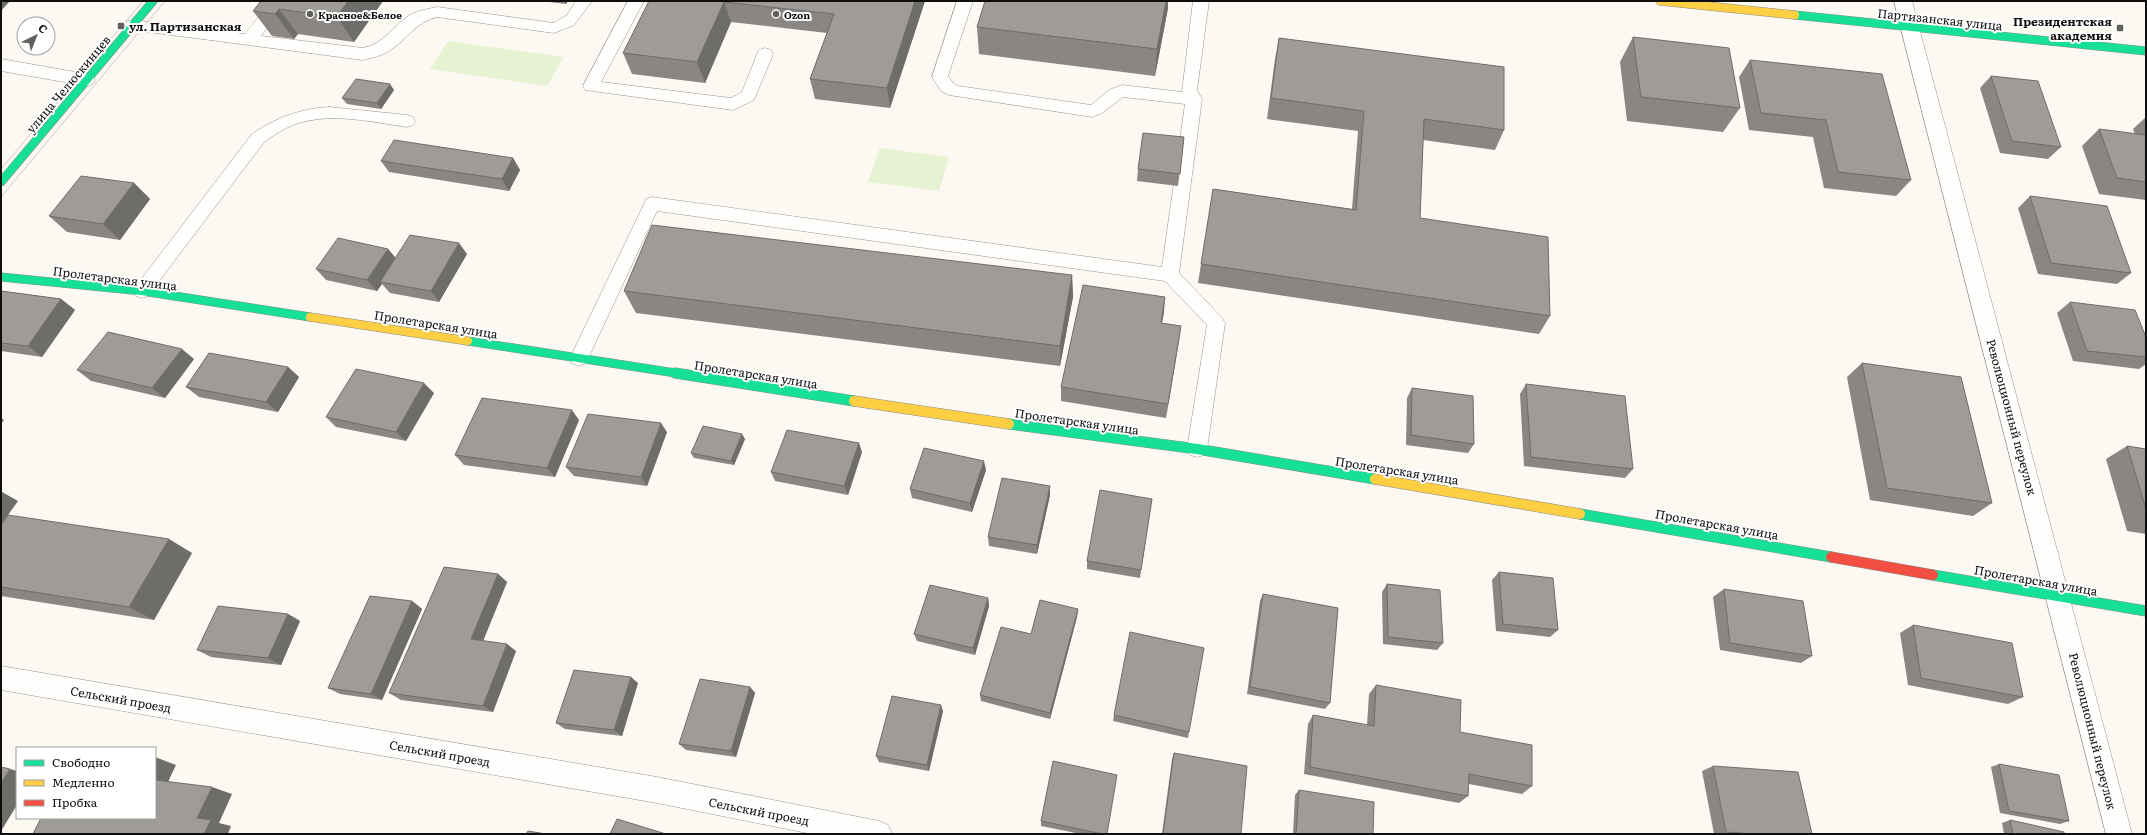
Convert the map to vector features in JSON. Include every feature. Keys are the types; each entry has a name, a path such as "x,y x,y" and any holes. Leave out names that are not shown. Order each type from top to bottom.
{"street":[{"name":"улица Челюскинцев","path":"1,182 153,1"},
{"name":"Партизанская улица","path":"1660,1 1910,28 2146,51"},
{"name":"Революционный переулок","path":"1904,1 2119,834"},
{"name":"Пролетарская улица","path":"1,277 142,291 923,412 1197,449 1589,514 2058,597 2146,611"},
{"name":"Сельский проезд","path":"1,678 657,790 879,834"}],"lane":[{"path":"248,41 279,1"},
{"path":"133,25 248,41 370,53 386,47 413,19 430,13 554,28 569,23 574,18 584,1"},
{"path":"636,1 590,86 733,104 748,96 765,54"},
{"path":"965,1 940,77 946,87 955,91 1092,111 1099,108 1120,91 1194,99"},
{"path":"1170,275 1194,99 1189,90 1201,1"},
{"path":"1,65 87,80"},
{"path":"142,291 258,138 268,129 281,122 312,113 407,121"},
{"path":"579,358 652,204 1170,275 1216,323 1197,449"}],"green space":[{"path":"448,41 564,57 547,86 430,69"},
{"path":"880,148 949,157 939,191 868,182"}],"building":[{"path":"261,1 348,1 337,17 279,9 275,14 253,11"},
{"path":"649,1 915,1 887,88 810,79 834,14 724,2 697,62 623,53"},
{"path":"985,1 1166,1 1157,49 977,27"},
{"path":"1633,37 1729,48 1740,108 1641,97"},
{"path":"1279,38 1504,67 1504,130 1424,119 1420,218 1548,237 1550,316 1201,264 1213,189 1356,210 1364,111 1271,98"},
{"path":"1750,60 1882,74 1911,180 1838,172 1826,120 1761,113"},
{"path":"1991,76 2038,81 2061,147 2012,141"},
{"path":"356,79 390,84 377,103 342,98"},
{"path":"2099,129 2146,135 2146,182 2117,178"},
{"path":"1143,133 1184,137 1180,174 1138,169"},
{"path":"394,140 513,158 502,179 381,161"},
{"path":"81,176 134,183 103,224 49,216"},
{"path":"2030,196 2107,206 2131,273 2051,263"},
{"path":"652,225 1072,275 1060,346 624,291"},
{"path":"410,235 459,243 431,291 380,282"},
{"path":"338,238 388,249 367,280 316,269"},
{"path":"1083,285 1165,297 1161,323 1181,326 1168,404 1061,387"},
{"path":"1,291 61,299 28,346 1,343"},
{"path":"2070,302 2135,310 2146,337 2146,357 2087,351"},
{"path":"108,332 182,349 152,388 77,370"},
{"path":"209,353 288,367 266,402 186,387"},
{"path":"1862,363 1961,377 1992,503 1887,488"},
{"path":"356,369 424,383 396,432 326,417"},
{"path":"1526,384 1625,396 1633,469 1531,457"},
{"path":"1412,388 1473,396 1474,444 1411,435"},
{"path":"482,398 572,410 547,468 455,455"},
{"path":"588,414 661,423 641,477 566,467"},
{"path":"703,426 742,434 731,461 691,453"},
{"path":"787,430 859,443 844,486 771,472"},
{"path":"2127,446 2146,449 2146,509"},
{"path":"924,448 984,461 970,503 910,489"},
{"path":"1002,478 1050,486 1037,545 988,537"},
{"path":"1100,490 1152,499 1141,570 1087,561"},
{"path":"8,515 169,539 129,607 1,587 1,526"},
{"path":"444,567 498,574 471,639 507,644 483,706 389,693"},
{"path":"1499,572 1553,578 1558,630 1503,624"},
{"path":"1387,584 1440,590 1443,643 1388,637"},
{"path":"930,585 988,598 973,648 914,634"},
{"path":"1724,589 1803,601 1812,656 1730,643"},
{"path":"1263,594 1338,608 1330,703 1250,687"},
{"path":"370,596 412,601 371,694 328,688"},
{"path":"1040,600 1078,609 1050,713 980,695 1001,627 1031,634"},
{"path":"218,606 288,614 268,658 197,650"},
{"path":"1913,625 2012,643 2023,697 1921,678"},
{"path":"1130,632 1204,648 1189,732 1114,715"},
{"path":"574,670 631,677 614,730 556,723"},
{"path":"700,679 750,687 731,751 679,744"},
{"path":"1376,685 1461,700 1460,732 1532,745 1532,786 1469,774 1468,796 1310,767 1313,715 1374,726"},
{"path":"892,696 941,705 927,765 876,756"},
{"path":"1174,753 1247,766 1241,834 1163,834"},
{"path":"1053,761 1117,775 1107,834 1041,821"},
{"path":"1999,764 2059,775 2069,821 2009,811"},
{"path":"1713,766 1798,772 1812,834 1755,834 1726,832"},
{"path":"1,767 10,769 1,783"},
{"path":"156,780 212,787 197,818 211,820 204,834 33,834 40,819 156,819"},
{"path":"1299,790 1374,802 1373,834 1296,834"},
{"path":"617,819 666,834 610,834"},
{"path":"2010,820 2064,832 2064,834 2013,834"},
{"path":"528,831 546,834 526,834"}],"tram line":[{"path":"1,169 143,1"},
{"path":"1,197 165,1"}],"traffic: fast":[{"path":"1,182 153,1"},
{"path":"1795,15 2146,51"},
{"path":"1,277 142,291 310,317"},
{"path":"468,341 854,401"},
{"path":"1009,424 1197,449 1375,479"},
{"path":"1580,514 1831,557"},
{"path":"1933,575 2146,611"}],"traffic: slow":[{"path":"1660,1 1795,15"},
{"path":"310,317 468,341"},
{"path":"854,401 1009,424"},
{"path":"1375,479 1580,514"}],"traffic: jam":[{"path":"1831,557 1933,575"}],"place":[{"name":"Красное&Белое","path":"310,14"},
{"name":"Ozon","path":"776,14"},
{"name":"ул. Партизанская","path":"121,26"},
{"name":"Президентская академия","path":"2120,28"}]}
